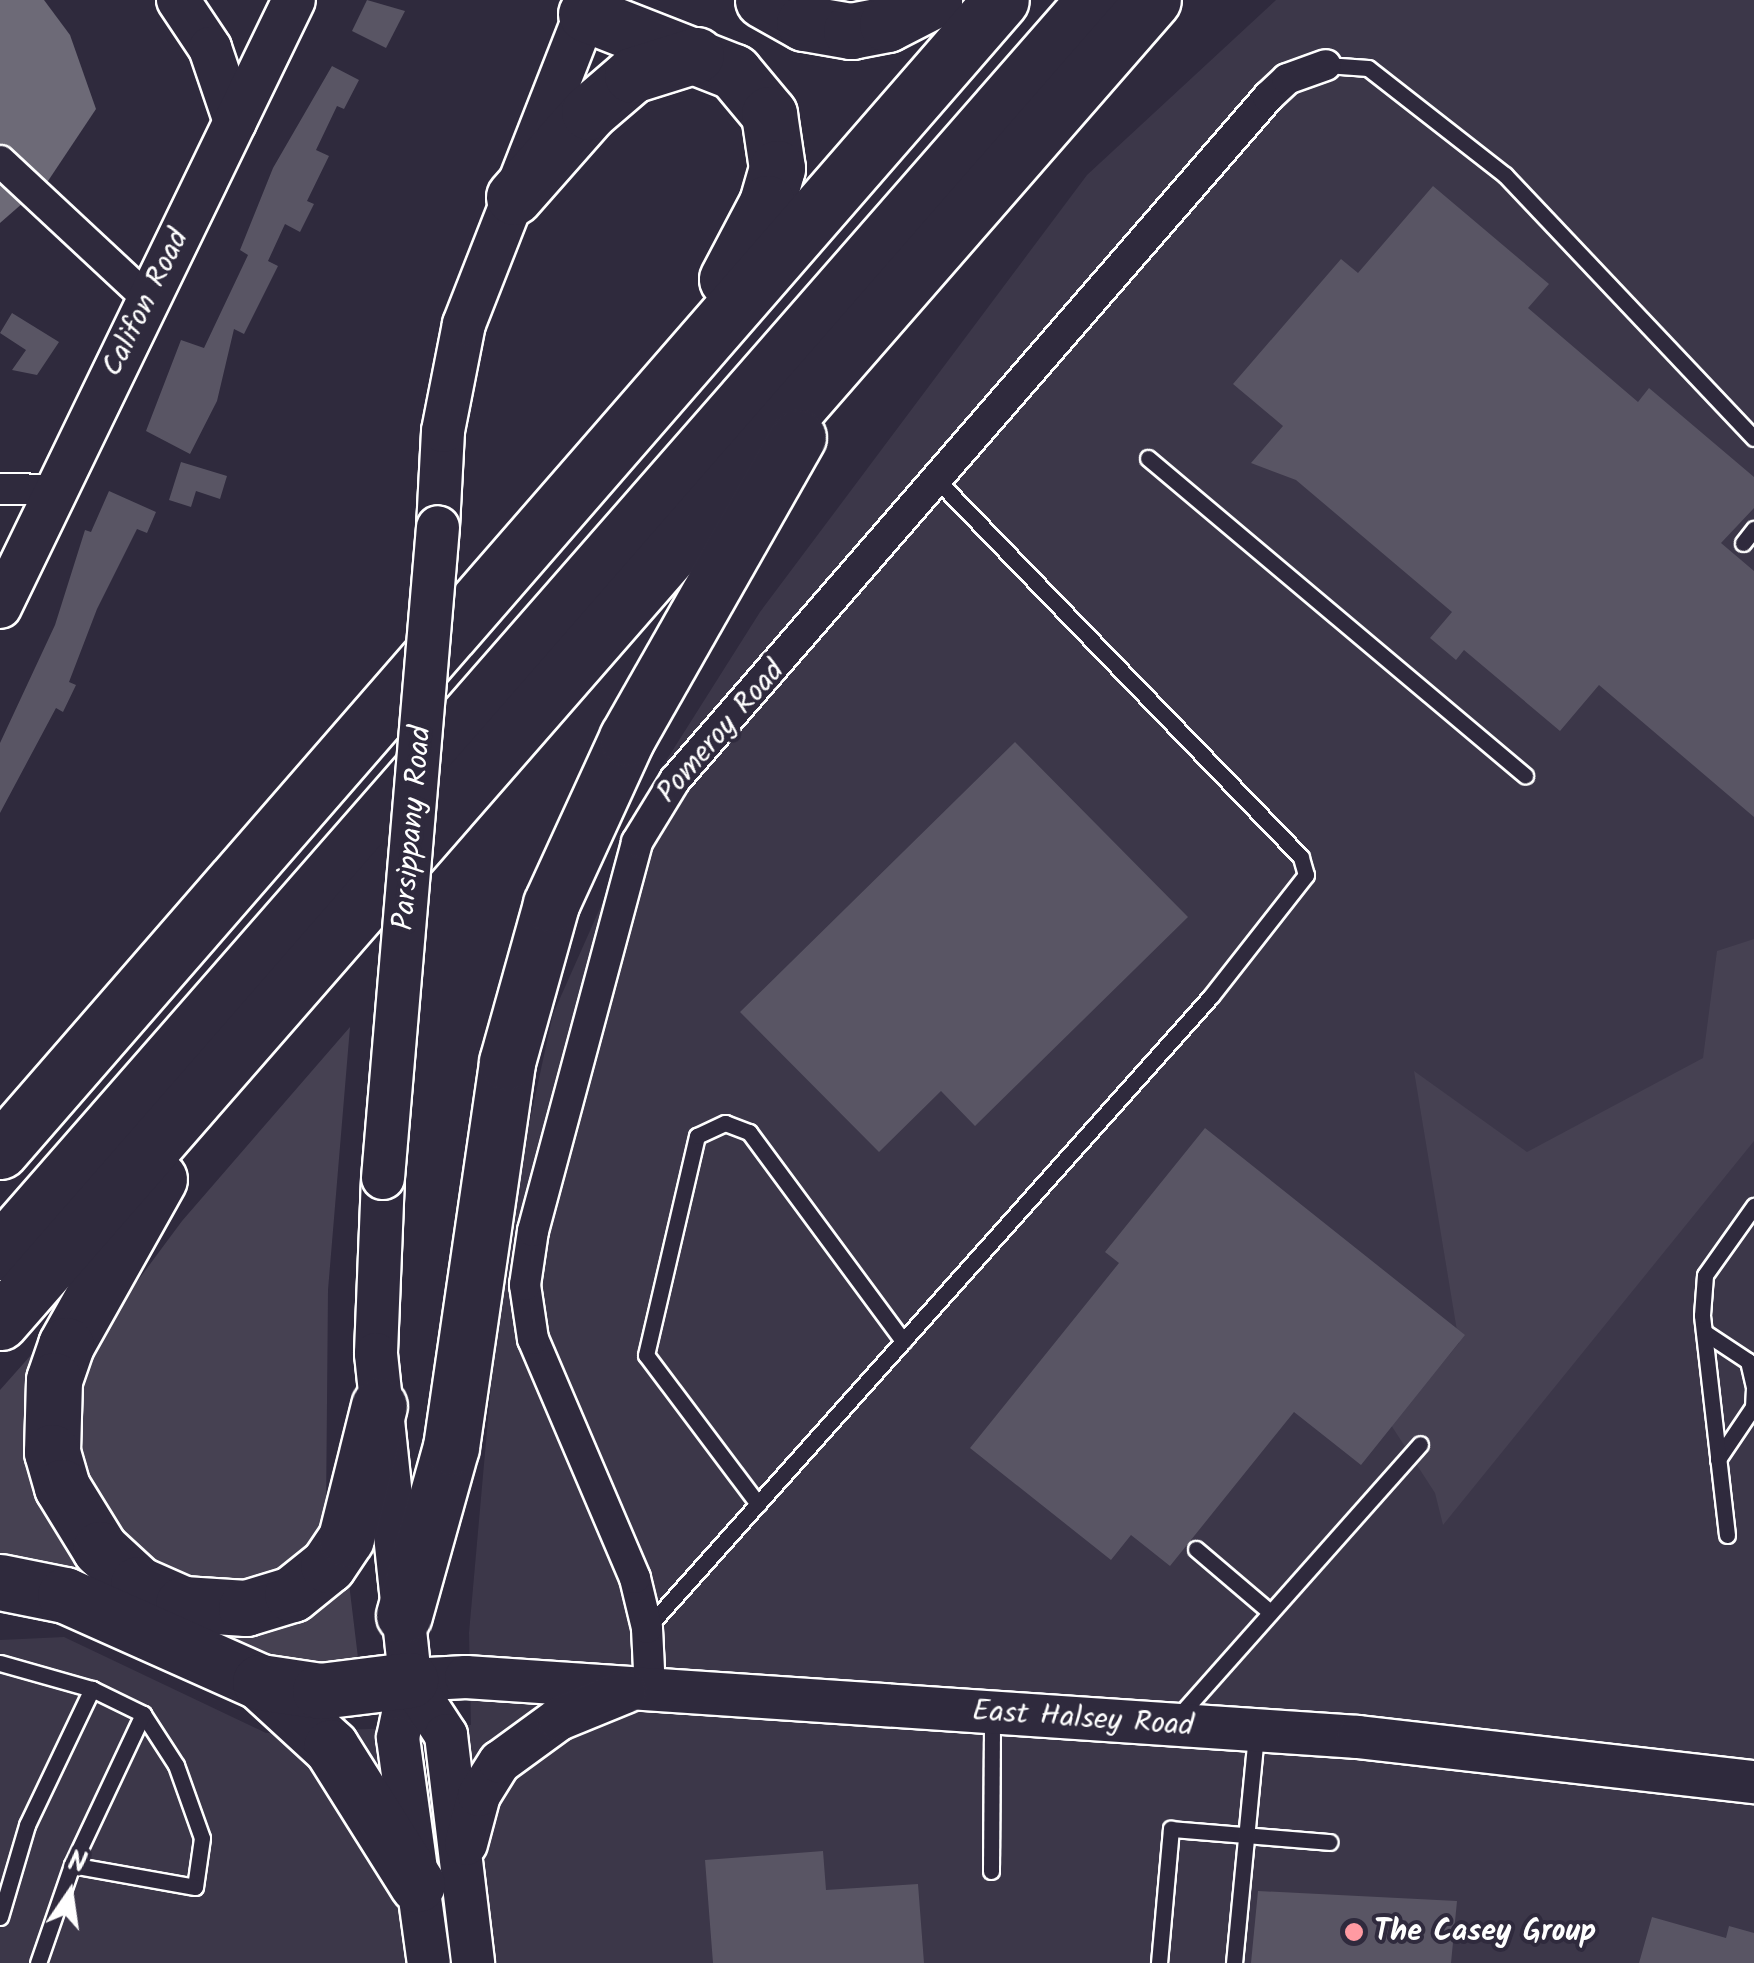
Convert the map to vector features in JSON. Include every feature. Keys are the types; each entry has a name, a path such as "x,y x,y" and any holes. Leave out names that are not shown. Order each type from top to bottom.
{"highway":[{"path":"763,0 804,23 851,31 887,24 934,0"},
{"path":"0,1151 1000,0"},
{"path":"0,1252 1094,0"},
{"path":"0,1322 212,1085 1153,0"},
{"path":"600,4 734,72 760,98 775,131 777,168 768,203 681,364"},
{"path":"514,198 588,112 632,76 696,55"},
{"path":"404,1616 451,1447 507,1062 551,904 627,738 738,552 838,359"},
{"path":"212,1085 66,1345 54,1380 52,1452 78,1518 123,1572 157,1594 209,1609 272,1602 312,1581 346,1538 379,1406"},
{"path":"0,1582 65,1596 260,1682 320,1691 410,1680"},
{"path":"260,1682 331,1747 439,1876"}],"main road":[{"path":"178,0 210,48 235,122"},
{"name":"Califon Road","path":"0,606 294,0"},
{"name":"Parsippany Road","path":"473,1963 439,1876 398,1738 410,1680 379,1406 383,1178 443,431 456,360 514,198 600,4"},
{"name":"East Halsey Road","path":"410,1680 466,1677 1256,1730 1754,1782"},
{"path":"439,1876 500,1762 559,1719 643,1689"},
{"name":"Parsippany Road","path":"429,1963 439,1876"}],"street":[{"name":"Pomeroy Road","path":"643,1689 647,1628 636,1578 533,1338 525,1285 533,1231 622,893 654,810 1268,97 1287,80 1326,65"},
{"path":"0,161 37,202 148,299"},
{"path":"0,489 56,490"}],"lane":[{"path":"1326,65 1368,68 1505,175 1754,438"},
{"path":"1148,458 1525,776"},
{"path":"647,1628 1211,996 1306,876 1301,857 938,482"},
{"path":"1743,543 1754,529"},
{"path":"758,1504 646,1355 697,1136 725,1124 748,1132 903,1341"},
{"path":"1727,1535 1704,1332 1705,1275 1754,1206"},
{"path":"1704,1332 1748,1360 1754,1388 1753,1407 1718,1459"},
{"path":"1172,1725 1420,1444"},
{"path":"1196,1549 1270,1612"},
{"path":"2,1666 92,1689 143,1714 176,1765 202,1838 195,1887 72,1866"},
{"path":"0,1917 27,1825 92,1689"},
{"path":"992,1713 992,1872"},
{"path":"38,1963 72,1866 143,1714"},
{"path":"1234,1963 1256,1730"},
{"path":"1159,1963 1171,1829 1330,1842"}],"shaded area":[{"path":"0,0 44,0 70,35 96,109 48,181 0,223"},
{"path":"1276,0 1754,0 1754,1963 0,1963 0,1640 64,1637 266,1733 471,1725 469,1633 504,1239 553,1014 664,764 760,612 1087,175"},
{"path":"1754,939 1754,1141 1443,1525 1435,1493 1391,1425 1459,1343 1414,1071 1527,1152 1703,1058 1717,951"},
{"path":"350,1027 328,1290 326,1512 320,1531 293,1564 253,1583 192,1581 136,1553 78,1469 70,1390 113,1314 182,1221"},
{"path":"47,1337 40,1378 141,1595 347,1567 359,1666 311,1673 0,1563 0,1390"}],"building":[{"path":"367,0 405,11 386,48 352,31"},
{"path":"332,66 359,80 344,109 337,106 316,150 329,156 307,201 314,204 300,232 285,224 268,261 278,266 244,334 234,329 217,401 190,454 146,431 181,340 204,348 248,255 240,250 273,168"},
{"path":"1433,186 1549,284 1528,308 1638,402 1649,388 1754,477 1754,508 1721,543 1754,571 1754,817 1599,685 1560,731 1464,650 1456,660 1430,638 1452,612 1296,480 1251,463 1283,426 1233,384 1341,259 1358,273"},
{"path":"12,313 59,342 37,375 12,370 26,350 0,333"},
{"path":"181,462 227,476 220,499 196,491 191,507 169,500"},
{"path":"109,491 156,512 147,533 137,529 97,609 69,682 76,685 63,712 56,708 0,813 0,743 55,625 85,530 91,532"},
{"path":"1015,742 1188,917 975,1126 941,1091 879,1152 740,1012"},
{"path":"1205,1128 1465,1335 1361,1465 1294,1412 1170,1566 1131,1535 1111,1560 970,1448 1119,1263 1105,1252"},
{"path":"823,1851 826,1890 918,1884 924,1963 713,1963 705,1860"},
{"name":"The Casey Group","path":"1258,1891 1457,1901 1451,1963 1251,1963"},
{"path":"1652,1917 1726,1938 1729,1926 1754,1933 1754,1963 1639,1963"}],"place":[{"name":"The Casey Group","path":"1354,1932"}]}
